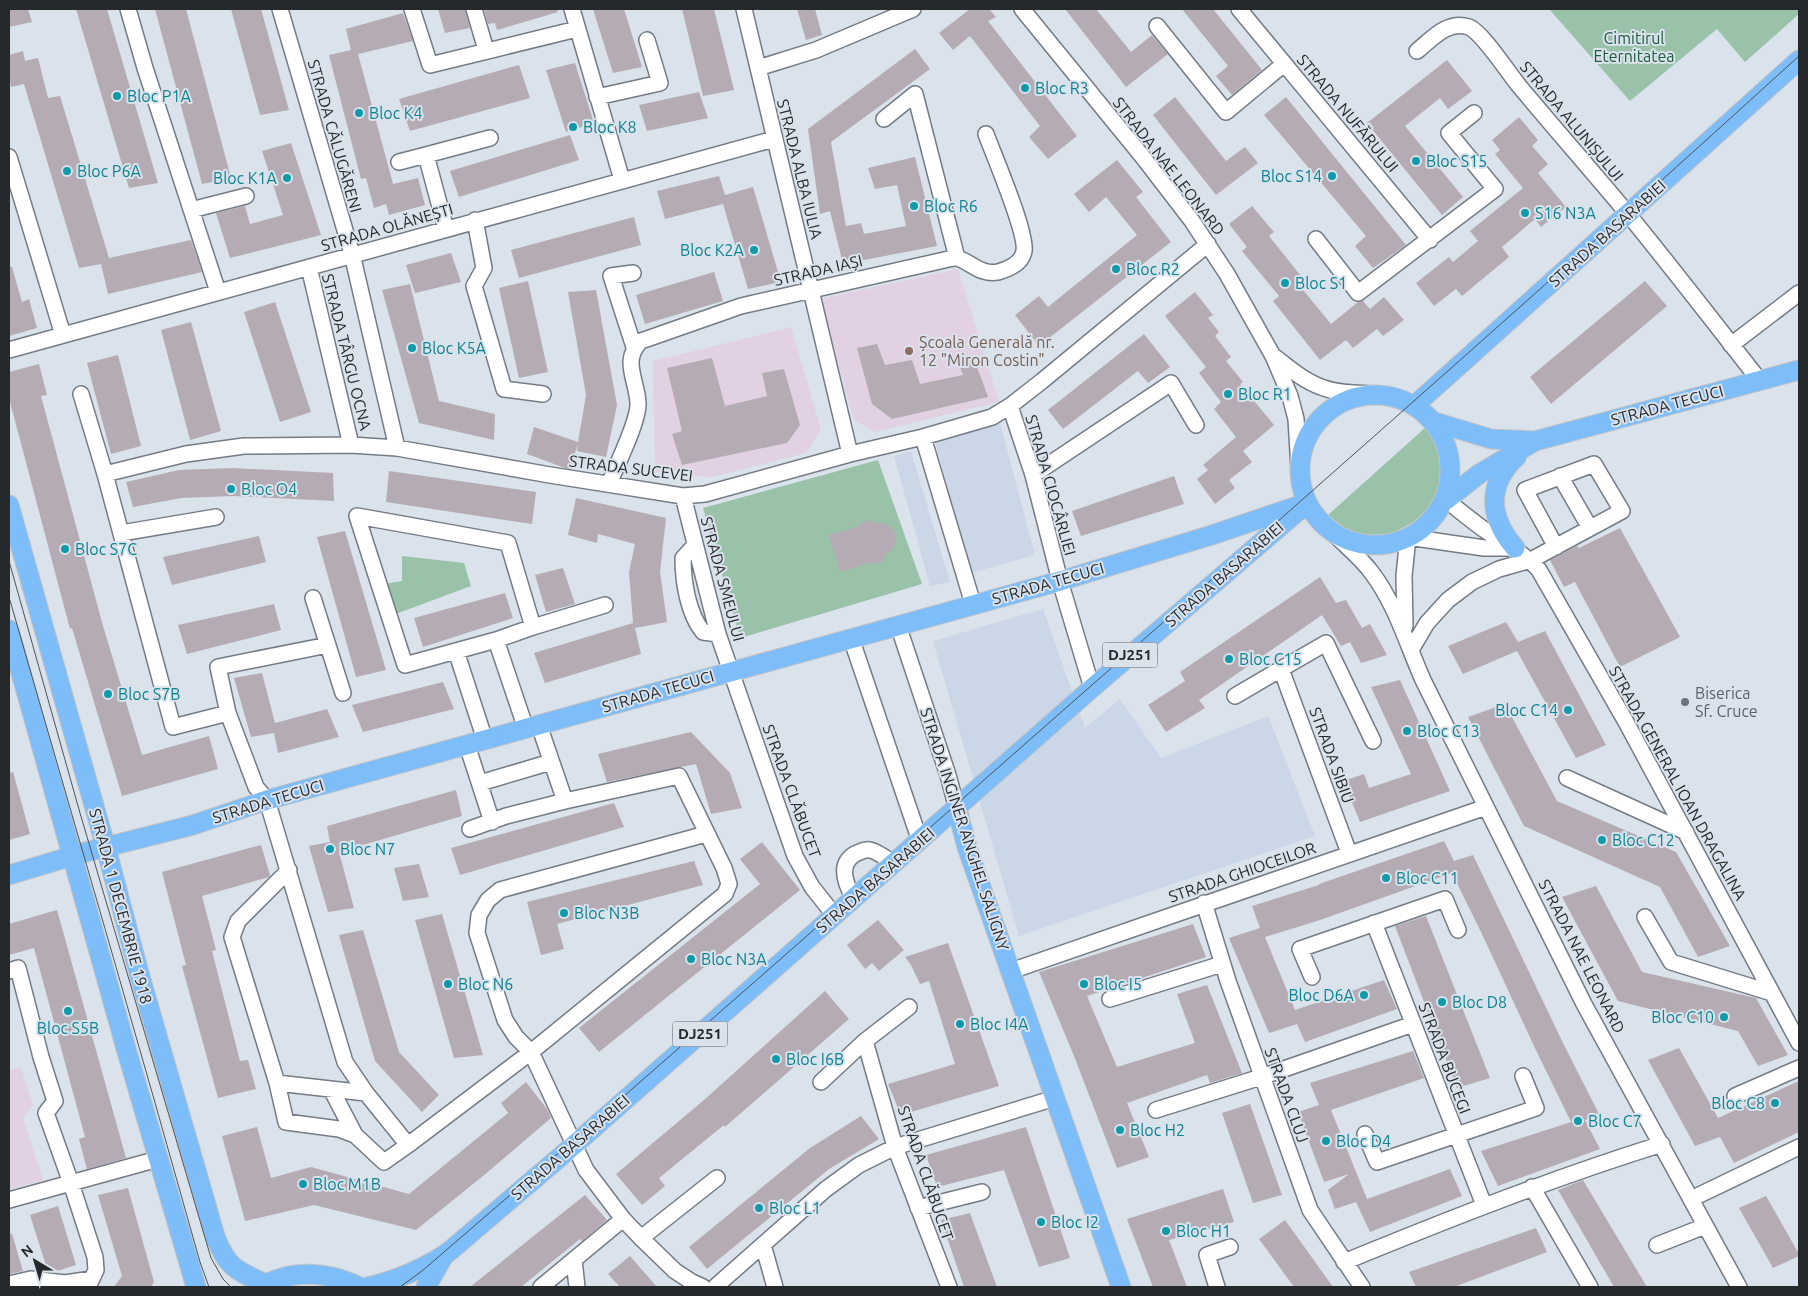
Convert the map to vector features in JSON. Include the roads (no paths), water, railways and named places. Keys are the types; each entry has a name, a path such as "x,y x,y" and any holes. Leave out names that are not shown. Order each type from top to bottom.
{"main road":[{"name":"STRADA BASARABIEI","path":"1415,405 1799,60"},
{"name":"STRADA TECUCI","path":"1446,500 1491,466 1535,441 1799,370"},
{"path":"1371,394 1397,397 1415,405 1435,422 1445,440 1451,460 1451,480 1446,500 1436,516 1423,528 1408,537 1384,545 1370,546 1357,544 1334,534 1320,522 1306,503 1302,488 1299,469 1303,447 1313,427 1329,410 1349,399 1371,394"},
{"name":"STRADA TECUCI","path":"1435,422 1491,438 1535,441"},
{"path":"1515,548 1499,526 1494,499 1498,481 1507,466 1535,441"},
{"name":"STRADA BASARABIEI","path":"367,1287 382,1284 443,1257 574,1145 1092,688 1306,503"},
{"name":"STRADA TECUCI","path":"9,875 72,856 192,825 267,800 1060,580 1212,535 1306,503"},
{"name":"STRADA 1 DECEMBRIE 1918","path":"9,505 106,848 139,973 219,1246 230,1265 263,1286"},
{"name":"STRADA 1 DECEMBRIE 1918","path":"9,630 158,1159 196,1287"},
{"name":"STRADA INGINER ANGHEL SALIGNY","path":"956,809 967,847 1121,1287"},
{"name":"STRADA BASARABIEI","path":"426,1287 443,1257"},
{"path":"263,1286 285,1277 325,1274 344,1279 360,1287"}],"street":[{"path":"128,9 218,292"},
{"name":"STRADA CĂLUGĂRENI","path":"280,9 352,254 397,448"},
{"path":"412,9 430,65 577,29"},
{"path":"474,9 486,50"},
{"path":"572,9 622,180"},
{"name":"STRADA ALBA IULIA","path":"744,9 850,454"},
{"path":"758,68 816,50 913,9"},
{"name":"STRADA NAE LEONARD","path":"1022,9 1142,156 1208,244 1273,356 1290,396 1296,419 1299,469"},
{"name":"STRADA NUFĂRULUI","path":"1239,9 1430,240"},
{"name":"STRADA ALUNIȘULUI","path":"1417,51 1449,26 1460,25 1471,28 1480,36 1516,82 1628,214 1760,381"},
{"path":"1157,26 1226,112 1284,64"},
{"path":"597,97 660,83 647,40"},
{"path":"884,119 915,94 957,258 982,271 997,272 1014,266 1021,259 1024,251 1023,240 1013,207 986,134"},
{"path":"1316,239 1358,293 1495,189 1450,133 1474,113"},
{"path":"398,162 490,138"},
{"name":"STRADA OLĂNEȘTI","path":"9,350 774,139"},
{"path":"426,155 446,228"},
{"path":"9,157 63,335"},
{"path":"191,210 246,196"},
{"path":"475,220 484,268 474,286 504,389 543,394"},
{"name":"STRADA SUCEVEI","path":"105,474 186,454 244,446 351,444 397,448 683,496 705,494 992,417 1010,406 1208,244"},
{"name":"STRADA IAȘI","path":"634,347 641,341 741,306 957,258"},
{"name":"STRADA TÂRGU OCNA","path":"308,267 351,444"},
{"path":"609,484 634,424 638,405 631,365 634,347 612,276 633,273"},
{"path":"1731,345 1799,292"},
{"name":"STRADA NAE LEONARD","path":"1273,356 1305,379 1321,387 1339,392 1371,394"},
{"path":"1032,475 1170,383 1196,425"},
{"path":"81,394 105,474 173,727 228,714"},
{"name":"STRADA CIOCÂRLIEI","path":"1010,406 1032,475 1060,580 1092,688"},
{"path":"923,437 972,604"},
{"path":"1411,650 1428,623 1454,596 1472,582 1499,570 1531,560 1556,547 1590,528 1622,512 1594,464 1524,490 1556,547"},
{"path":"1560,476 1590,528"},
{"name":"STRADA SMEULUI","path":"683,496 718,634 731,671"},
{"name":"STRADA GENERAL IOAN DRAGALINA","path":"1446,500 1487,531 1515,548 1531,560 1540,570 1686,832 1799,1043"},
{"path":"532,627 508,543 357,516 405,665 496,640 605,605"},
{"path":"121,533 216,517"},
{"name":"STRADA NAE LEONARD","path":"1334,534 1363,562 1388,599 1406,635 1423,680 1584,1004 1739,1287"},
{"path":"1408,537 1484,548 1515,548"},
{"name":"STRADA NAE LEONARD","path":"1406,635 1404,576 1408,537"},
{"path":"313,598 343,693"},
{"name":"STRADA INGINER ANGHEL SALIGNY","path":"898,625 945,766 956,809"},
{"path":"851,638 920,841"},
{"path":"496,640 532,727 551,762 565,801"},
{"path":"1235,696 1326,643 1373,741"},
{"path":"328,645 218,667 228,714 256,787 267,800 345,1062 366,1094 408,1145"},
{"path":"456,651 476,743 480,783 492,822"},
{"name":"STRADA SIBIU","path":"1281,669 1350,853"},
{"name":"STRADA CLĂBUCET","path":"731,671 795,856 812,887 834,916"},
{"path":"480,783 551,762"},
{"path":"331,1089 355,1135 384,1162 531,1052 725,894 729,884 724,868 679,776 565,801 506,816 470,829"},
{"path":"1567,778 1686,832"},
{"name":"STRADA GHIOCEILOR","path":"1011,971 1486,807"},
{"path":"703,1287 675,1271 641,1238 586,1170 531,1052 516,1037 505,1020 477,933 479,915 488,900 500,890 706,834"},
{"path":"854,899 846,883 844,872 852,856 861,851 870,850 881,854 894,864"},
{"path":"289,870 238,921 232,937 277,1083 286,1122 339,1130 355,1135"},
{"path":"1312,977 1300,949 1445,899 1458,930"},
{"name":"STRADA CLUJ","path":"1204,903 1222,964 1261,1077 1310,1210 1362,1287"},
{"path":"1645,916 1671,962 1772,992"},
{"name":"STRADA BUCEGI","path":"1374,923 1484,1205"},
{"path":"1110,999 1222,964"},
{"path":"9,971 18,968 43,1064 55,1101 46,1113 95,1257 96,1270 90,1283 65,1283 31,1278 9,1284"},
{"path":"821,1082 866,1041 909,1007"},
{"path":"1156,1110 1261,1077 1413,1024"},
{"name":"STRADA CLĂBUCET","path":"866,1041 895,1147 949,1287"},
{"path":"1735,1096 1799,1068"},
{"path":"1365,1134 1378,1162 1536,1108 1524,1076"},
{"path":"277,1083 366,1094"},
{"path":"715,1287 826,1189 859,1165 895,1147 1055,1098"},
{"path":"1344,1262 1532,1187 1662,1144"},
{"path":"1691,1199 1799,1146"},
{"path":"9,1200 158,1159"},
{"path":"641,1238 717,1178"},
{"path":"1532,1187 1590,1287"},
{"path":"918,1208 982,1192"},
{"path":"544,1286 624,1219"},
{"path":"1657,1245 1705,1226"},
{"path":"763,1245 775,1287"},
{"path":"1217,1287 1207,1255 1230,1247"},
{"path":"574,1260 578,1287"}],"tram line":[{"path":"400,1287 422,1271 510,1195 857,892 1459,361 1799,56"},
{"path":"9,561 80,813 211,1258 223,1279 231,1287"},
{"path":"9,597 200,1262 209,1287"}],"place":[{"name":"Bloc R3","path":"1025,88"},
{"name":"Bloc P1A","path":"117,96"},
{"name":"Bloc K4","path":"359,113"},
{"name":"Bloc K8","path":"573,127"},
{"name":"Bloc S15","path":"1416,161"},
{"name":"Bloc P6A","path":"67,171"},
{"name":"Bloc S14","path":"1332,176"},
{"name":"Bloc K1A","path":"287,178"},
{"name":"Bloc R6","path":"914,206"},
{"name":"S16 N3A","path":"1525,213"},
{"name":"Bloc K2A","path":"754,250"},
{"name":"Bloc R2","path":"1116,269"},
{"name":"Bloc S1","path":"1285,283"},
{"name":"Bloc K5A","path":"412,348"},
{"name":"Școala Generală nr. 12 \"Miron Costin\"","path":"909,351"},
{"name":"Bloc R1","path":"1228,394"},
{"name":"Bloc O4","path":"231,489"},
{"name":"Bloc S7C","path":"65,549"},
{"name":"Bloc C15","path":"1229,659"},
{"name":"Bloc S7B","path":"108,694"},
{"name":"Biserica Sf. Cruce","path":"1685,702"},
{"name":"Bloc C14","path":"1568,710"},
{"name":"Bloc C13","path":"1407,731"},
{"name":"Bloc C12","path":"1602,840"},
{"name":"Bloc N7","path":"330,849"},
{"name":"Bloc C11","path":"1386,878"},
{"name":"Bloc N3B","path":"564,913"},
{"name":"Bloc N3A","path":"691,959"},
{"name":"Bloc N6","path":"448,984"},
{"name":"Bloc I5","path":"1084,984"},
{"name":"Bloc D6A","path":"1364,995"},
{"name":"Bloc D8","path":"1442,1002"},
{"name":"Bloc S5B","path":"68,1011"},
{"name":"Bloc C10","path":"1724,1017"},
{"name":"Bloc I4A","path":"960,1024"},
{"name":"Bloc I6B","path":"776,1059"},
{"name":"Bloc C8","path":"1775,1103"},
{"name":"Bloc C7","path":"1578,1121"},
{"name":"Bloc H2","path":"1120,1130"},
{"name":"Bloc D4","path":"1326,1141"},
{"name":"Bloc M1B","path":"303,1184"},
{"name":"Bloc L1","path":"759,1208"},
{"name":"Bloc I2","path":"1041,1222"},
{"name":"Bloc H1","path":"1166,1231"}],"park label":[{"name":"Cimitirul Eternitatea","path":"1634,47"}]}
